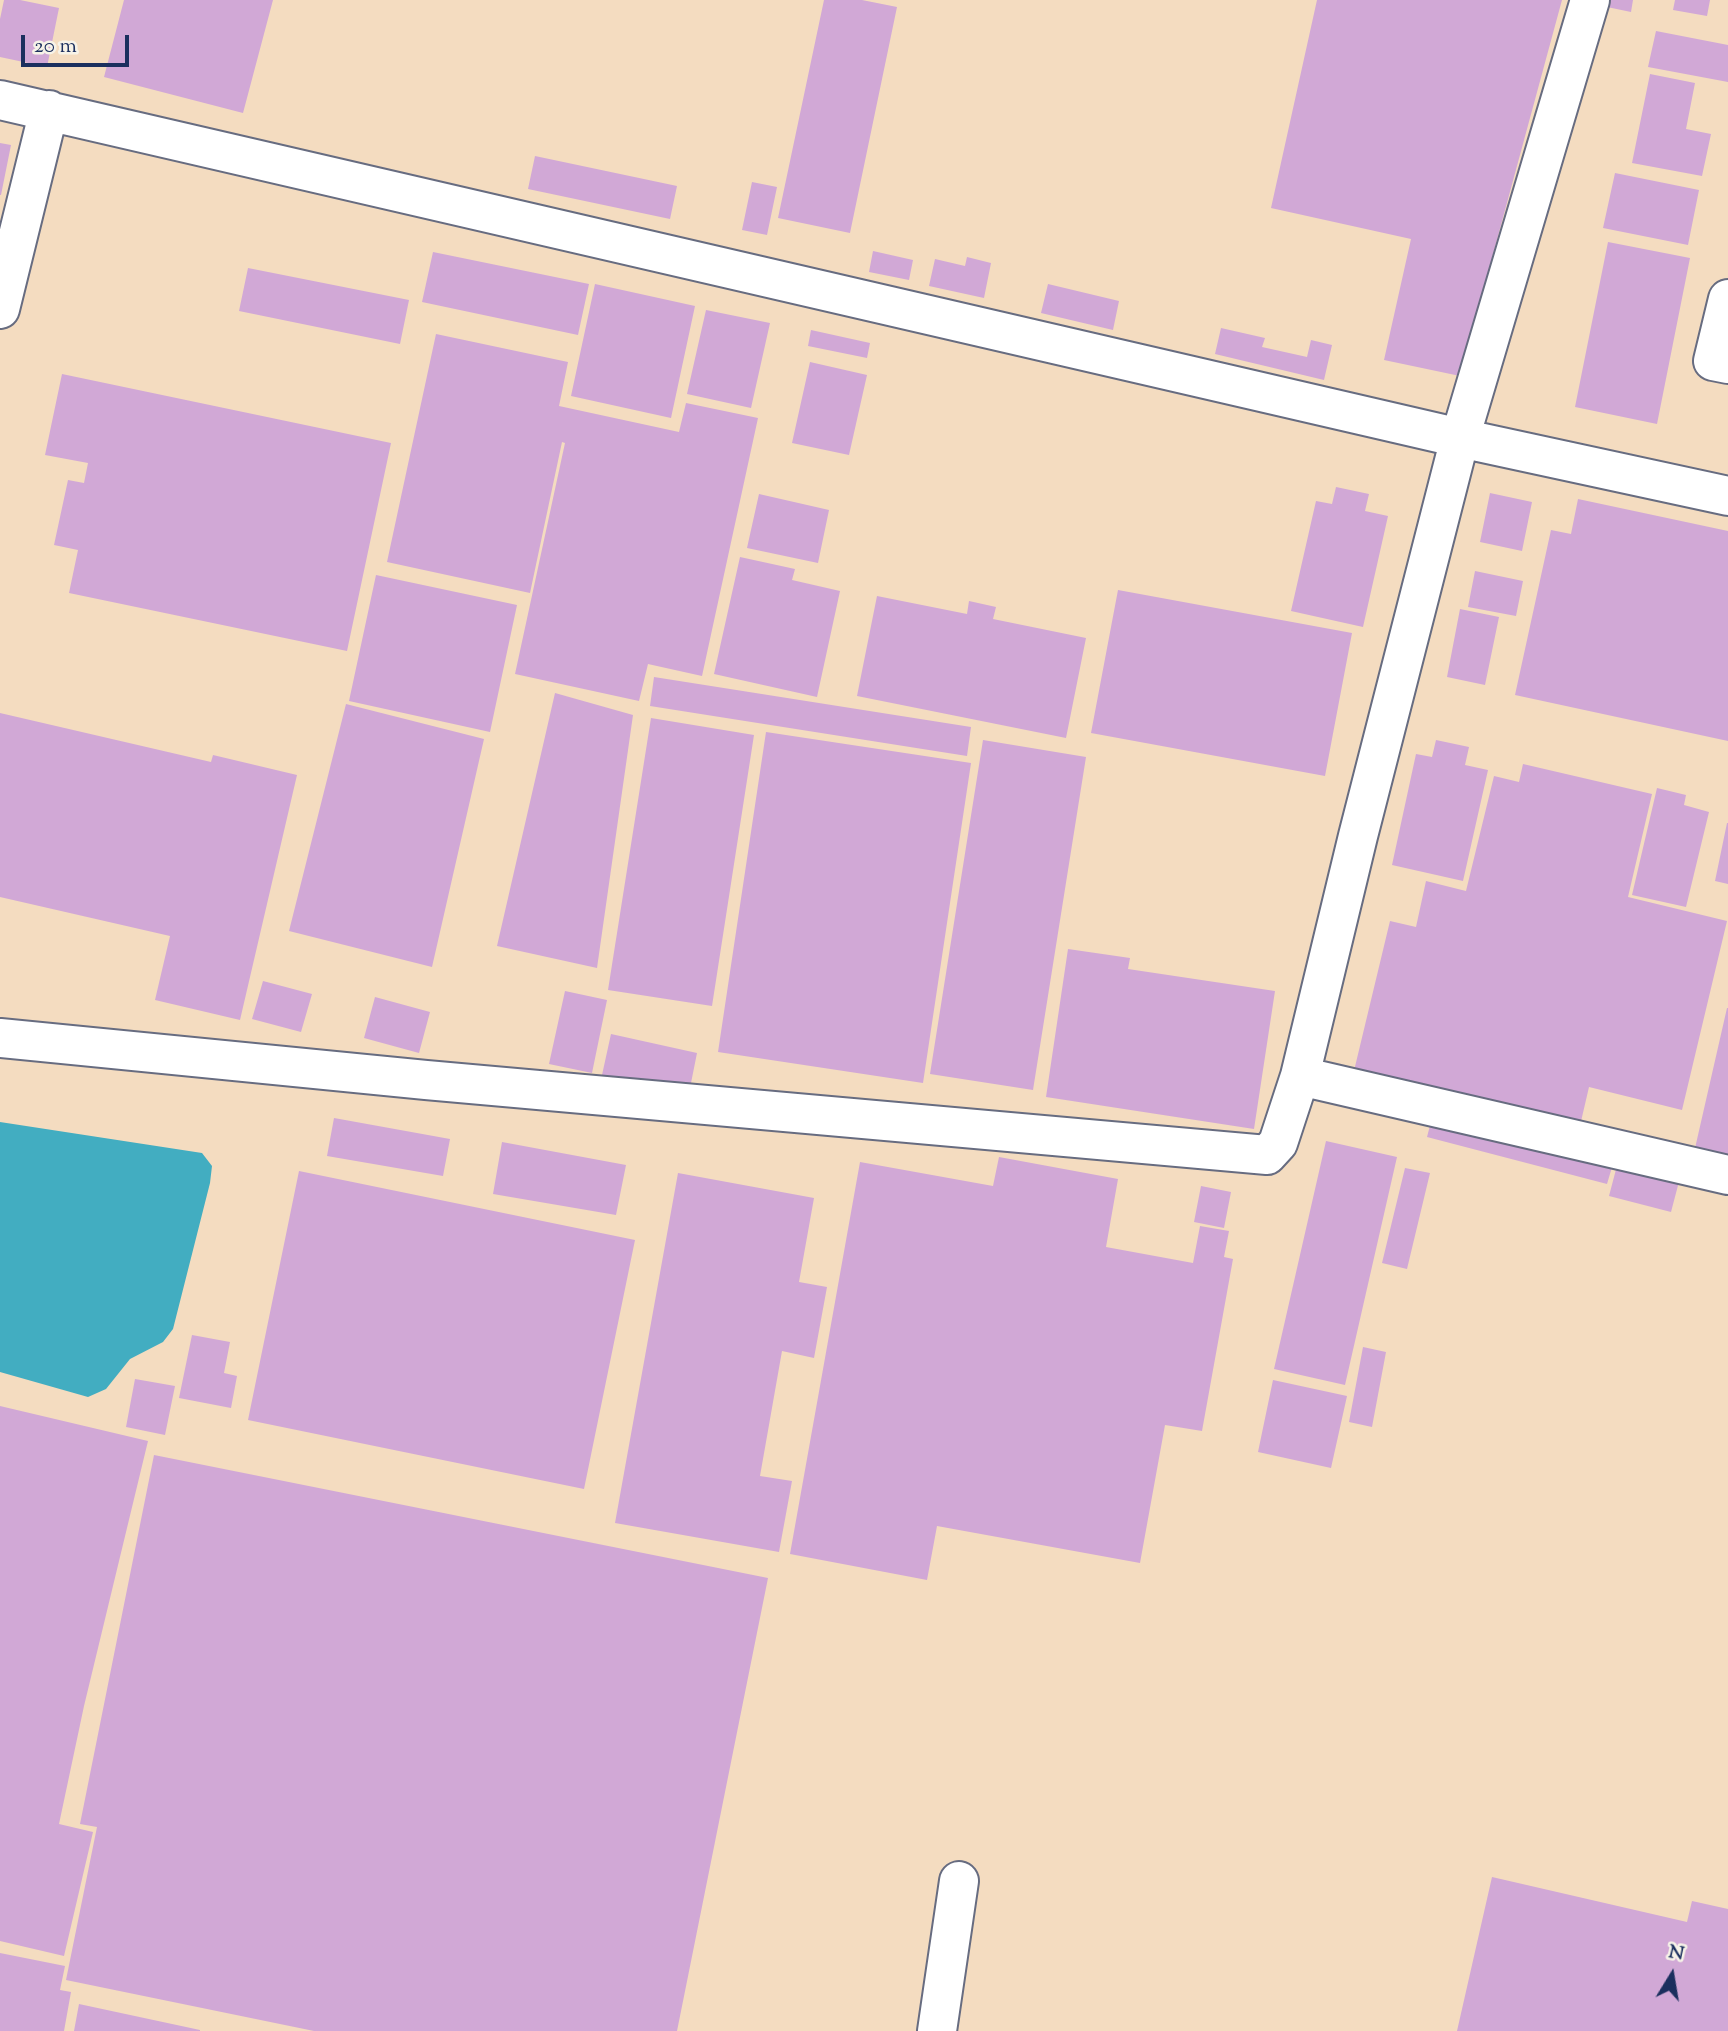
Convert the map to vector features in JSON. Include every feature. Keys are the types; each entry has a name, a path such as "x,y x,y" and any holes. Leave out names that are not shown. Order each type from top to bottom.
{"street":[{"path":"0,1038 426,1080 1267,1155 1278,1143 1300,1076 1358,835 1460,438 1590,0"},
{"path":"0,100 1460,438 1728,496"},
{"path":"0,309 49,110"},
{"path":"1728,299 1713,360 1728,364"},
{"path":"1300,1076 1728,1175"},
{"path":"937,2031 959,1881"}],"water":[{"path":"0,1122 202,1153 212,1166 173,1329 163,1342 130,1359 106,1389 88,1397 0,1372"}],"building":[{"path":"4,0 20,0 59,8 47,67 0,57 0,19"},
{"path":"124,0 273,0 243,113 104,77"},
{"path":"824,0 862,0 897,7 850,233 778,218"},
{"path":"1317,0 1562,0 1460,376 1384,360 1411,239 1271,208"},
{"path":"1609,0 1633,0 1631,12 1607,7"},
{"path":"1675,0 1710,0 1707,16 1673,10"},
{"path":"1656,31 1728,45 1728,82 1648,67"},
{"path":"1650,74 1695,83 1686,129 1711,134 1702,176 1632,163"},
{"path":"0,143 11,145 1,195 0,195"},
{"path":"535,156 677,186 670,219 528,189"},
{"path":"1615,173 1699,190 1688,245 1603,228"},
{"path":"752,182 777,187 767,235 742,230"},
{"path":"1608,242 1690,258 1657,424 1575,407"},
{"path":"873,251 913,260 909,280 869,272"},
{"path":"433,252 589,284 578,335 422,302"},
{"path":"967,257 991,263 984,298 929,286 935,259 965,266"},
{"path":"248,268 409,300 400,344 239,311"},
{"path":"595,284 695,306 671,418 571,396"},
{"path":"1048,284 1119,301 1113,330 1041,313"},
{"path":"706,310 770,323 751,408 687,394"},
{"path":"1221,328 1265,338 1262,347 1307,357 1311,340 1332,345 1324,380 1215,354"},
{"path":"811,330 870,343 867,358 808,346"},
{"path":"436,334 568,362 559,406 679,432 686,403 758,418 702,676 648,664 639,701 515,674 565,443 562,442 530,593 387,562"},
{"path":"810,362 867,375 849,455 792,443"},
{"path":"62,374 391,443 347,651 69,593 78,550 54,545 68,480 84,483 88,463 45,455"},
{"path":"1336,487 1369,494 1365,511 1388,516 1363,627 1291,611 1316,501 1332,504"},
{"path":"1490,493 1532,502 1522,551 1480,542"},
{"path":"759,494 829,510 818,563 747,548"},
{"path":"1578,499 1728,531 1728,741 1515,695 1551,530 1571,534"},
{"path":"740,557 795,569 792,580 840,591 817,697 714,674"},
{"path":"1475,571 1523,581 1516,616 1468,607"},
{"path":"376,575 517,605 490,732 349,701"},
{"path":"1118,590 1352,633 1325,776 1091,733"},
{"path":"877,596 967,614 969,601 996,607 993,619 1086,638 1066,738 857,696"},
{"path":"1460,609 1499,617 1485,685 1447,677"},
{"path":"654,677 971,727 967,756 650,706"},
{"path":"555,693 633,715 597,968 497,946"},
{"path":"346,704 484,739 432,967 289,931"},
{"path":"0,713 211,762 213,755 297,775 240,1020 155,1000 170,936 0,897"},
{"path":"651,718 754,735 712,1006 608,990"},
{"path":"766,732 971,763 923,1083 718,1052"},
{"path":"983,740 1086,757 1033,1090 930,1074"},
{"path":"1436,740 1469,747 1465,765 1488,770 1463,881 1392,865 1416,754 1432,757"},
{"path":"1523,764 1652,794 1628,897 1727,921 1682,1110 1589,1087 1579,1130 1353,1075 1390,921 1416,927 1426,881 1466,891 1494,776 1519,782"},
{"path":"1657,788 1686,795 1684,805 1709,812 1686,907 1632,895"},
{"path":"1728,823 1728,884 1715,881"},
{"path":"1068,949 1130,958 1128,969 1275,991 1254,1129 1046,1097"},
{"path":"263,981 312,994 301,1032 252,1019"},
{"path":"565,991 607,1000 592,1073 549,1064"},
{"path":"375,997 430,1012 419,1053 364,1038"},
{"path":"1728,1008 1728,1165 1693,1157"},
{"path":"611,1034 697,1053 689,1093 602,1075"},
{"path":"1434,1110 1615,1157 1607,1184 1427,1137"},
{"path":"334,1118 450,1139 443,1176 327,1156"},
{"path":"1326,1141 1397,1157 1345,1385 1274,1369"},
{"path":"502,1142 626,1165 616,1215 493,1194"},
{"path":"999,1157 1118,1179 1106,1247 1193,1263 1200,1226 1229,1231 1224,1257 1233,1259 1202,1431 1165,1425 1140,1563 937,1526 927,1580 790,1554 860,1162 993,1186"},
{"path":"1619,1158 1681,1174 1671,1212 1609,1196"},
{"path":"1405,1168 1430,1173 1407,1269 1382,1263"},
{"path":"299,1171 635,1240 584,1489 248,1420"},
{"path":"678,1173 814,1198 799,1282 827,1287 814,1358 782,1351 760,1476 792,1481 779,1552 615,1523"},
{"path":"1201,1186 1231,1192 1224,1228 1194,1222"},
{"path":"192,1335 230,1342 224,1373 237,1376 231,1408 179,1398"},
{"path":"1363,1347 1386,1352 1372,1427 1349,1422"},
{"path":"135,1379 175,1386 165,1435 126,1427"},
{"path":"1273,1380 1347,1396 1331,1468 1258,1452"},
{"path":"0,1406 148,1441 84,1706 59,1824 93,1832 64,1956 0,1941"},
{"path":"154,1455 768,1578 677,2031 314,2031 66,1980 97,1827 80,1824"},
{"path":"1492,1877 1687,1922 1692,1901 1728,1909 1728,2031 1457,2031"},
{"path":"0,1953 65,1966 60,1990 71,1992 64,2031 0,2031"},
{"path":"79,2004 200,2030 200,2031 74,2031"}]}
